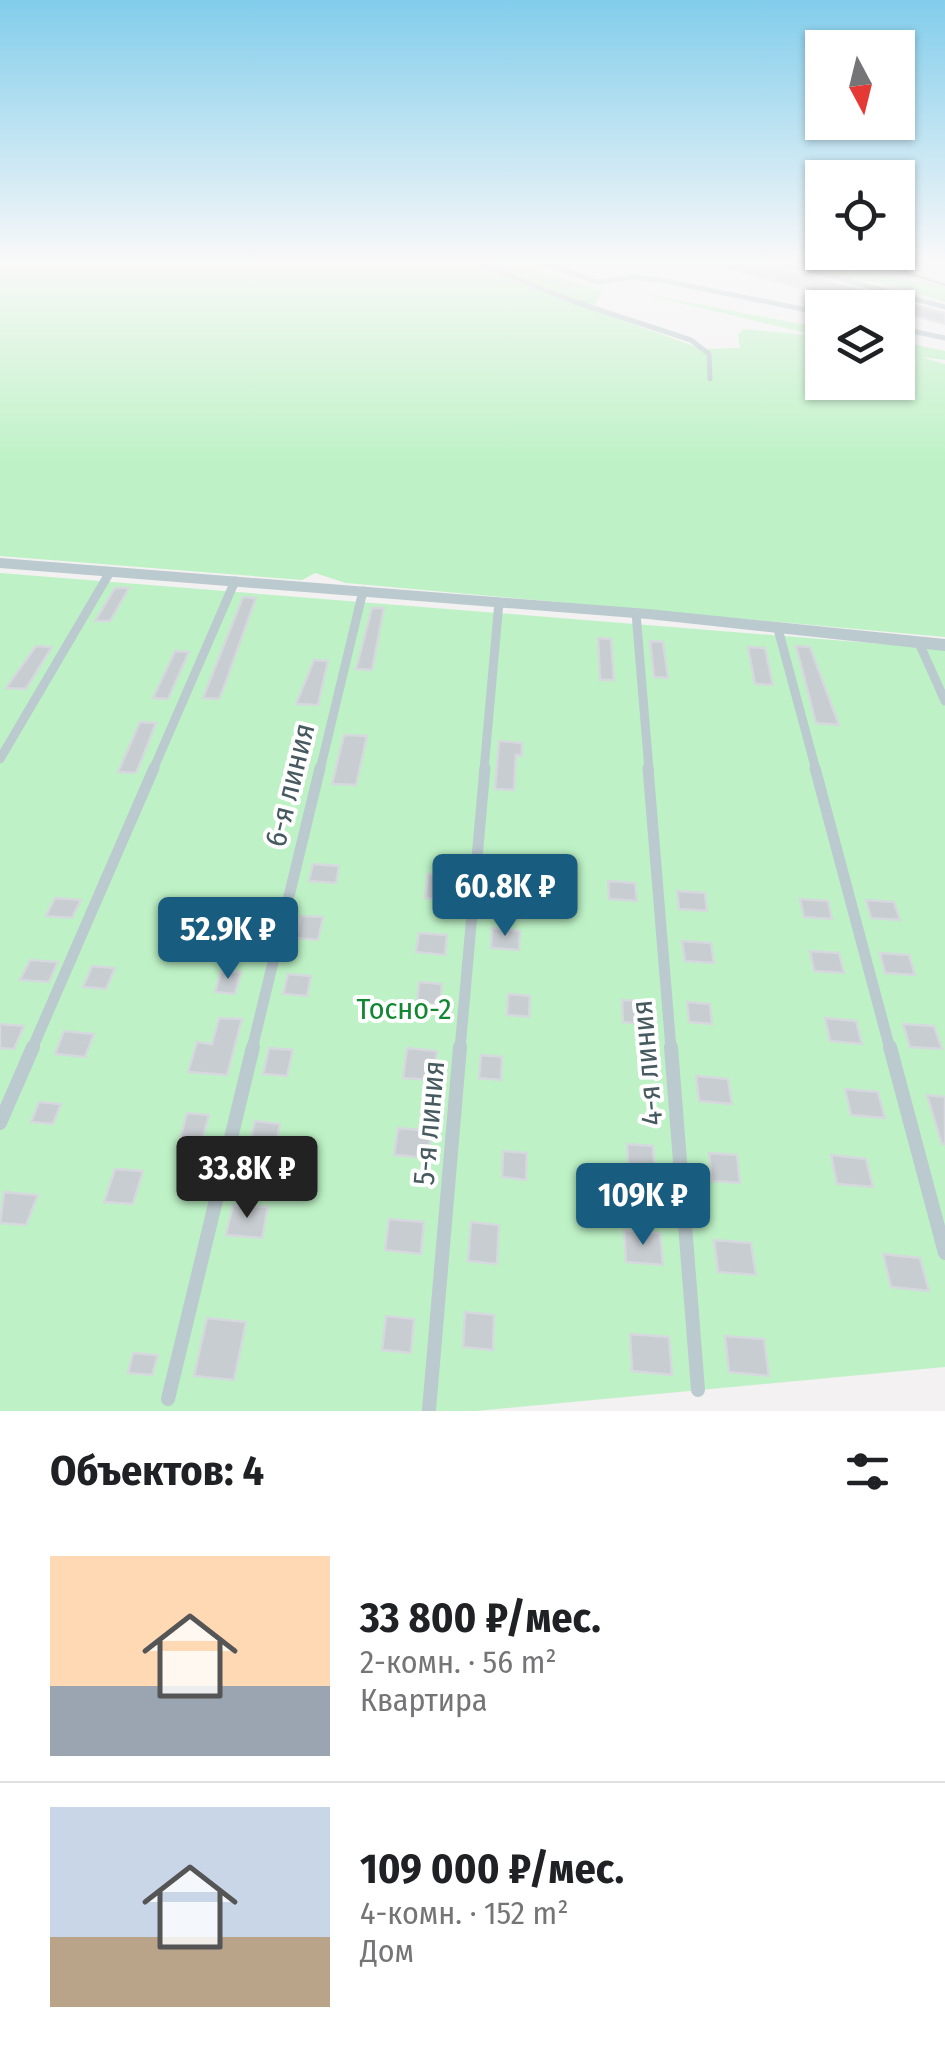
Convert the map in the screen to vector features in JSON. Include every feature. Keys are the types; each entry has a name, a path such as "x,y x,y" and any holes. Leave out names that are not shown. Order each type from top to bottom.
{"street":[{"path":"0,563 636,612 945,645"}],"lane":[{"path":"661,330 692,340 710,354 710,379"},
{"path":"915,332 945,338"},
{"path":"0,759 110,572"},
{"path":"0,1124 235,582"},
{"name":"6-я линия","path":"168,1399 362,591"},
{"name":"5-я линия","path":"429,1410 499,602"},
{"name":"4-я линия","path":"636,612 698,1390"},
{"path":"778,629 945,1254"},
{"path":"918,643 945,701"}],"green space":[{"path":"0,330 649,330 702,349 740,348 738,335 742,330 752,330 805,335 805,400 915,400 915,345 945,351 945,360 921,357 945,364 945,637 346,583 315,573 302,580 0,556"},
{"name":"Тосно-2","path":"0,573 945,649 945,1367 476,1411 0,1411"}],"building":[{"path":"115,588 129,588 110,621 95,621"},
{"path":"243,597 256,598 224,687 219,699 203,698"},
{"path":"372,608 384,608 372,670 356,669"},
{"path":"598,638 611,639 614,680 600,680"},
{"path":"650,641 663,642 668,678 654,677"},
{"path":"36,646 52,647 26,689 6,688"},
{"path":"796,646 810,647 839,725 816,723"},
{"path":"748,647 765,648 773,685 755,684"},
{"path":"175,651 189,652 168,699 153,698"},
{"path":"314,660 328,661 318,705 296,704"},
{"path":"140,722 156,723 136,773 118,772"},
{"path":"344,735 367,736 356,785 332,784"},
{"path":"499,741 522,743 522,756 516,755 514,790 495,789"},
{"path":"313,864 339,866 336,883 309,881"},
{"path":"428,874 454,875 452,900 425,898"},
{"path":"608,881 635,883 637,901 609,899"},
{"path":"677,891 705,893 707,911 679,909"},
{"path":"55,898 81,900 72,918 46,916"},
{"path":"800,899 828,901 832,919 804,917"},
{"path":"866,900 894,902 900,920 871,918"},
{"path":"301,916 323,917 318,940 296,938"},
{"path":"492,928 520,931 519,950 491,948"},
{"path":"419,933 447,935 445,955 416,952"},
{"path":"682,941 711,943 714,963 685,961"},
{"path":"810,951 839,953 844,973 814,971"},
{"path":"880,953 909,955 915,975 885,973"},
{"path":"30,960 58,962 49,982 20,980"},
{"path":"92,966 115,968 106,989 83,987"},
{"path":"221,971 241,972 235,994 215,992"},
{"path":"288,974 311,976 307,996 283,994"},
{"path":"419,982 442,984 440,1005 417,1003"},
{"path":"508,994 530,996 529,1017 507,1015"},
{"path":"622,1000 648,1002 650,1024 623,1022"},
{"path":"687,1002 710,1004 712,1024 689,1022"},
{"path":"219,1018 242,1019 227,1075 188,1072 197,1042 212,1044"},
{"path":"825,1018 856,1021 862,1044 830,1041"},
{"path":"0,1024 24,1026 14,1049 0,1048"},
{"path":"903,1024 934,1026 942,1049 910,1047"},
{"path":"64,1031 94,1034 85,1057 55,1054"},
{"path":"269,1048 293,1050 287,1076 263,1074"},
{"path":"407,1048 437,1051 434,1080 403,1078"},
{"path":"481,1055 502,1057 501,1080 479,1078"},
{"path":"696,1076 728,1079 732,1104 699,1101"},
{"path":"845,1089 878,1092 885,1118 851,1115"},
{"path":"927,1095 945,1097 945,1144 942,1144"},
{"path":"39,1102 61,1104 53,1124 31,1122"},
{"path":"187,1113 209,1115 202,1141 180,1139"},
{"path":"255,1121 280,1124 274,1153 248,1151"},
{"path":"398,1128 431,1131 428,1158 394,1155"},
{"path":"627,1144 653,1146 655,1176 629,1173"},
{"path":"503,1151 527,1153 526,1180 502,1177"},
{"path":"709,1153 737,1155 740,1183 712,1181"},
{"path":"831,1155 866,1159 873,1187 837,1184"},
{"path":"115,1169 143,1171 133,1204 104,1202"},
{"path":"4,1192 38,1195 26,1225 0,1223"},
{"path":"233,1205 268,1207 262,1238 226,1235"},
{"path":"389,1219 424,1222 421,1254 385,1250"},
{"path":"471,1222 499,1225 497,1264 468,1261"},
{"path":"624,1230 660,1233 663,1265 626,1262"},
{"path":"714,1240 751,1243 756,1275 718,1272"},
{"path":"883,1254 920,1258 929,1291 891,1287"},
{"path":"465,1312 494,1315 493,1350 463,1347"},
{"path":"386,1316 414,1319 411,1353 382,1350"},
{"path":"207,1318 246,1322 234,1380 194,1376"},
{"path":"630,1334 669,1337 672,1375 632,1371"},
{"path":"725,1336 764,1339 769,1376 729,1372"},
{"path":"133,1353 158,1355 152,1375 128,1373"}]}
